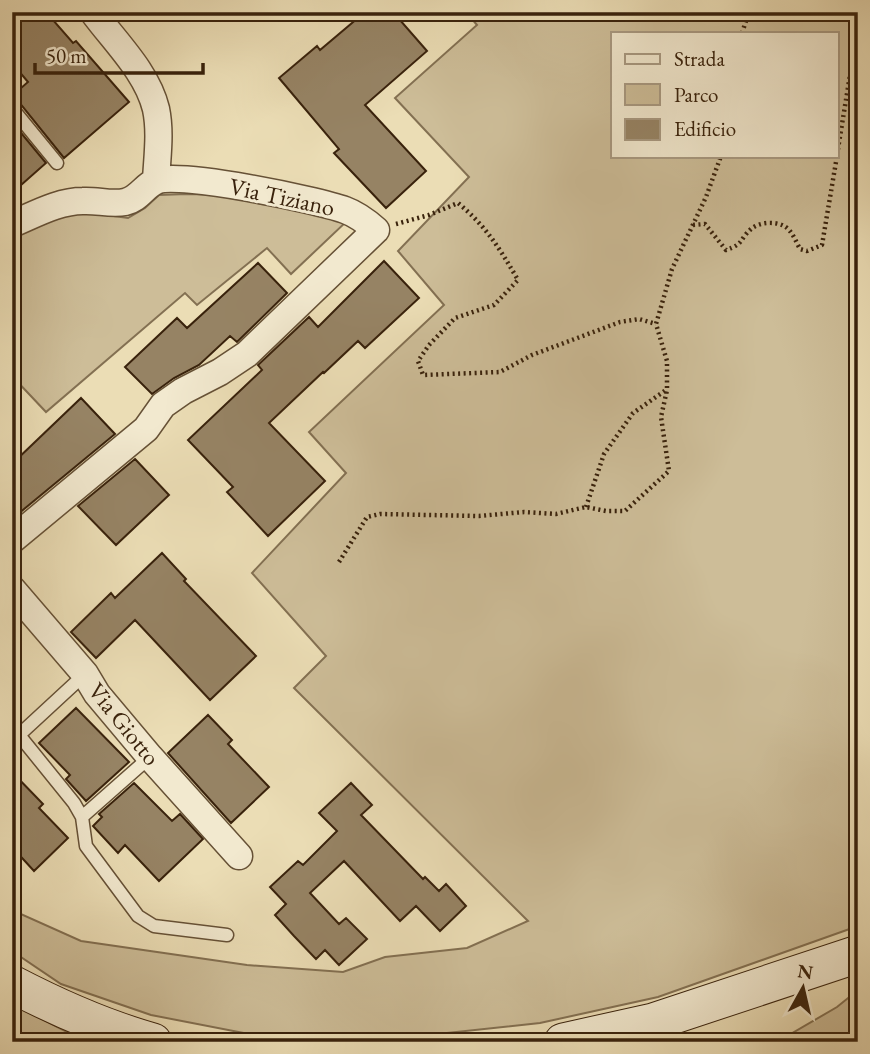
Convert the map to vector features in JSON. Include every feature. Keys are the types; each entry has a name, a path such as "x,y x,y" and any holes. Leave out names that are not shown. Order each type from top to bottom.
{"street":[{"path":"12,225 58,205 81,201 128,201 156,181 159,140 156,111 148,87 93,12"},
{"name":"Via Tiziano","path":"12,540 146,429 163,405 183,390 220,372 247,354 376,230 347,211 312,201 200,180 156,181"},
{"name":"Via Giotto","path":"12,589 85,674 97,694 150,758 239,856"},
{"path":"563,1042 653,1022 858,954"},
{"path":"12,984 83,1018 153,1042"}],"lane":[{"path":"12,108 57,163"},
{"path":"85,674 19,735 74,803 82,817 86,846 138,916 154,926 227,935"},
{"path":"82,817 150,758"}],"path":[{"path":"742,32 749,12"},
{"path":"838,149 858,26"},
{"path":"339,562 367,517 380,514 556,514 586,507 625,511 670,471 661,417 667,390 667,360 656,324 673,269 720,158"},
{"path":"692,225 705,224 726,250 740,246 752,228 765,222 784,226 794,236 800,249 807,251 822,245 836,158"},
{"path":"376,230 429,215 458,203 474,216 496,241 518,280 494,305 455,317 418,361 423,374 500,372 532,355 620,322 639,319 656,324"},
{"path":"586,507 604,454 633,414 667,390"}],"green space":[{"path":"466,12 858,12 858,926 658,997 540,1023 372,1041 254,1035 151,1015 61,984 12,951 12,910 81,941 247,965 343,972 385,957 467,948 528,921 294,688 326,656 252,573 346,473 309,432 444,305 398,251 469,177 395,98 477,25"},
{"path":"159,195 225,195 261,204 309,208 347,221 291,274 267,248 197,305 185,293 46,412 12,376 12,231 69,210 128,218"},
{"path":"858,990 858,1042 777,1042 837,1007"},
{"path":"12,1004 87,1042 12,1042"}],"building":[{"path":"12,12 46,12 73,43 76,41 129,102 64,158 19,102 12,99 28,82 12,63"},
{"path":"365,12 393,12 427,51 365,105 426,171 386,208 334,153 339,149 279,78 317,46 320,50"},
{"path":"12,122 46,163 12,193"},
{"path":"384,261 419,298 365,348 358,341 269,423 325,481 268,536 227,492 233,487 188,440 262,370 258,365 309,317 318,327"},
{"path":"258,263 287,293 237,342 230,336 199,365 152,394 125,367 177,318 187,328"},
{"path":"81,398 115,434 12,519 12,464"},
{"path":"135,459 169,495 116,545 78,506"},
{"path":"162,553 186,579 184,581 256,656 210,700 135,620 96,658 71,632 111,593 115,598"},
{"path":"76,708 129,762 86,801 66,779 70,775 39,743"},
{"path":"208,715 232,740 228,744 269,787 231,823 168,753"},
{"path":"12,772 43,804 39,808 68,838 34,871 12,847"},
{"path":"134,783 172,821 180,814 203,839 159,881 125,845 118,853 93,826 102,817 99,814"},
{"path":"351,783 372,805 361,815 423,879 425,877 439,891 446,884 466,906 440,931 416,906 400,921 344,861 310,893 339,924 346,918 367,939 339,965 325,950 316,959 275,915 286,904 270,887 298,861 303,865 337,831 319,813"}]}
